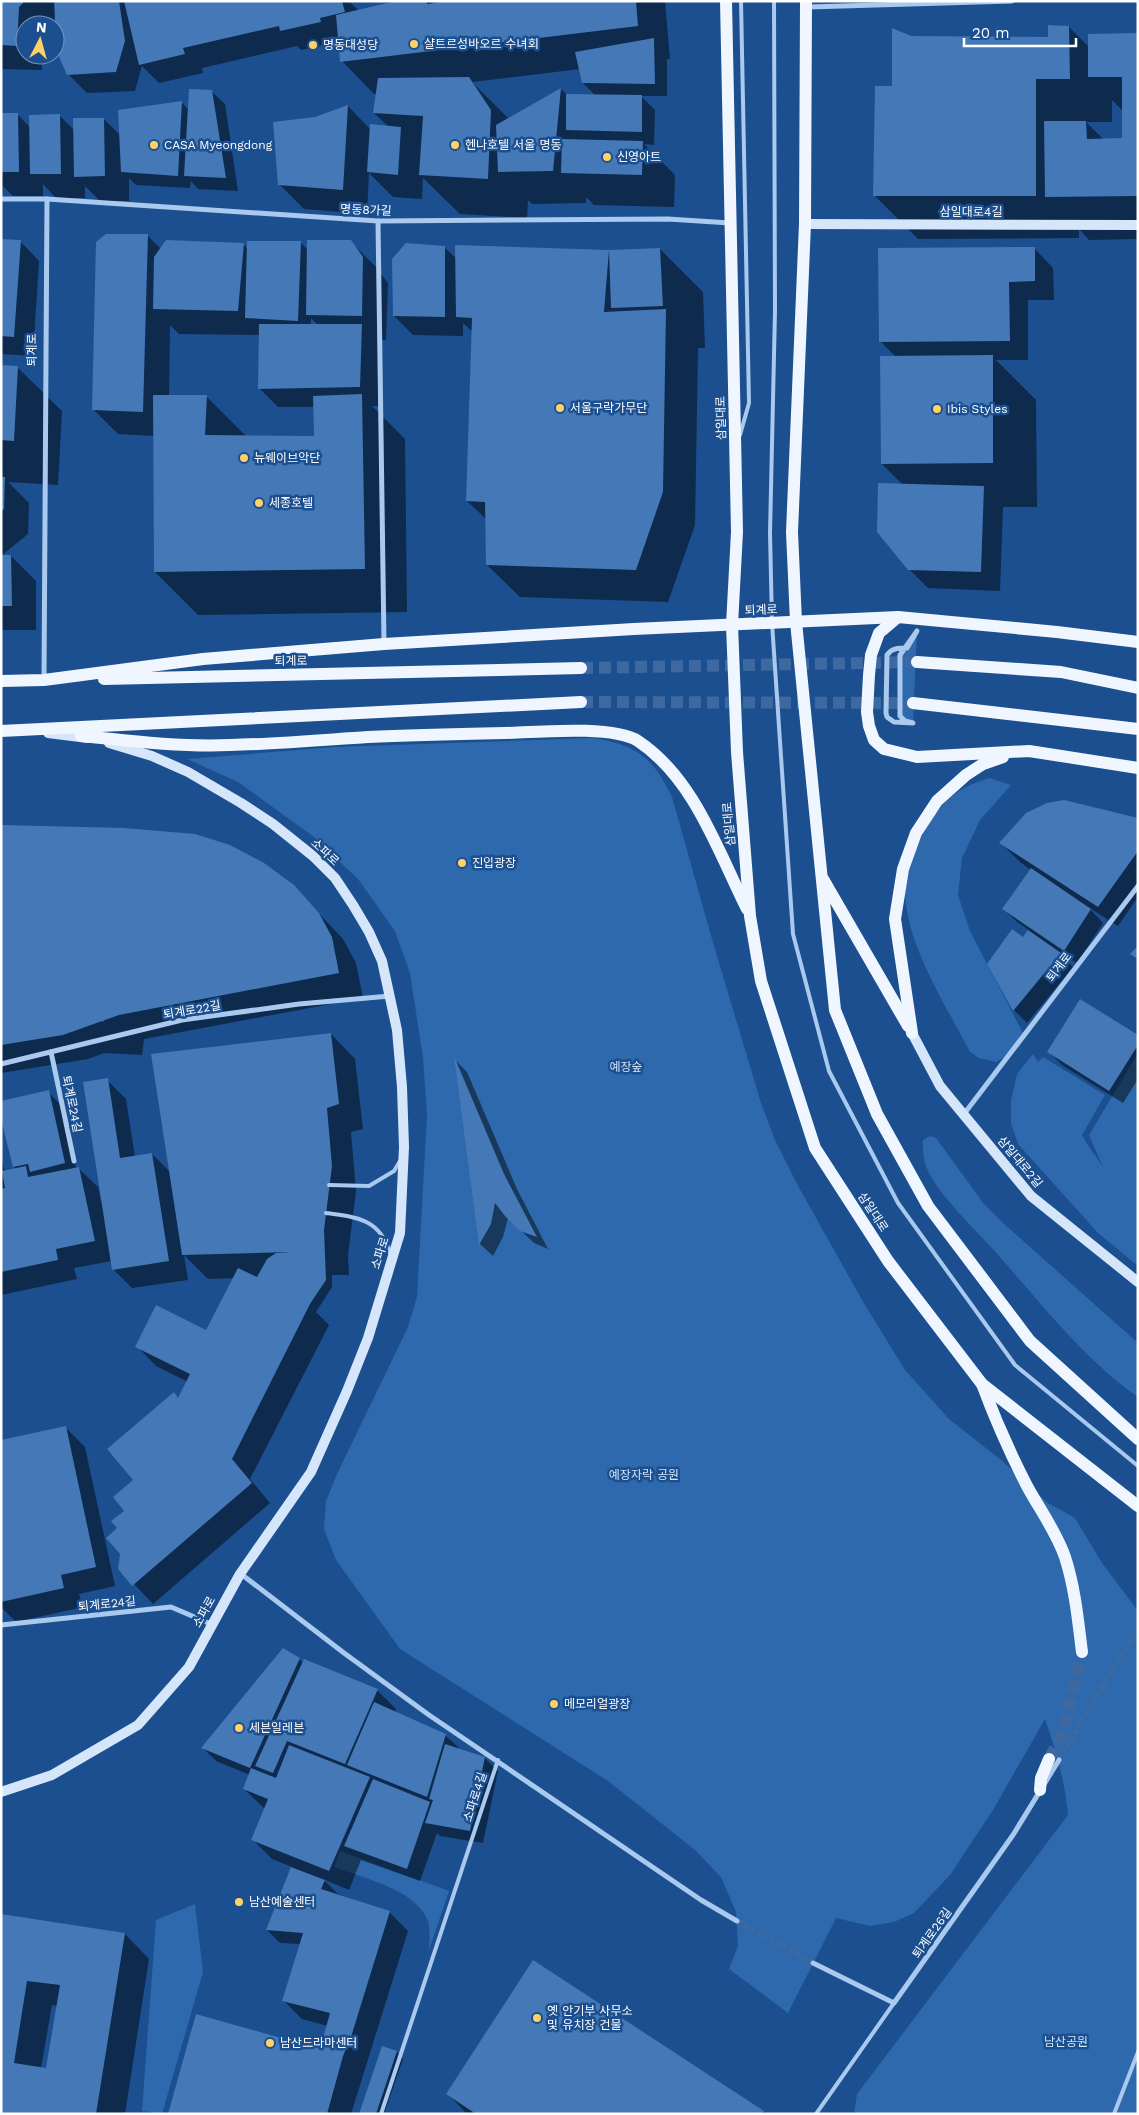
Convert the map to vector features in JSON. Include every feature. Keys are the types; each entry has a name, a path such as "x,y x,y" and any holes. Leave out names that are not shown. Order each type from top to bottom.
{"main road":[{"name":"삼일대로","path":"726,1 737,532 732,625 737,752 750,916 761,981 815,1148 888,1260 982,1384 1138,1506"},
{"path":"806,4 805,224 792,532 796,622 835,1010 877,1114 928,1206 1030,1341 1138,1440"},
{"name":"퇴계로","path":"1,682 44,680 203,659 384,644 634,628 898,617 1057,632 1138,642"},
{"path":"898,617 879,633 871,655 867,712 874,740 884,749 917,757 1029,751 1138,768"},
{"path":"917,662 1061,672 1138,688"},
{"name":"퇴계로","path":"1,682 581,668"},
{"path":"3,731 581,702"},
{"path":"913,703 1138,729"},
{"path":"81,736 182,745 228,746 370,737 558,732 613,733 623,735 641,743 674,772 691,796 750,916"},
{"path":"912,1033 895,919 903,869 916,834 937,801 966,775 983,764 1029,751"},
{"path":"821,875 912,1033"},
{"path":"982,1384 996,1421 1027,1485 1054,1531 1064,1557 1073,1588 1082,1652"},
{"path":"1040,1790 1041,1778 1054,1760"}],"street":[{"path":"806,4 1012,1"},
{"name":"명동8가길","path":"1,198 47,199 378,222 668,219 731,223"},
{"name":"퇴계로","path":"44,680 47,199"},
{"path":"378,222 384,644"},
{"name":"삼일대로4길","path":"805,224 1138,225"},
{"path":"917,631 913,638 909,644 905,650 900,655 900,716 905,721 913,723 894,722 887,717 886,713 887,655 896,648 906,648 917,631"},
{"name":"소파로","path":"1,1792 52,1775 138,1725 189,1667 240,1574 311,1472 368,1338 400,1232 404,1147 402,1087 397,1030 382,961 369,932 335,878 313,856 265,819 188,772 152,756 81,736 3,731"},
{"name":"퇴계로","path":"964,1114 994,1072 1002,1065 1138,886"},
{"name":"퇴계로22길","path":"1,1064 182,1020 298,1004 390,996"},
{"name":"삼일대로2길","path":"912,1033 940,1086 1031,1196 1138,1282"},
{"name":"퇴계로24길","path":"51,1052 74,1161"},
{"name":"소파로4길","path":"240,1574 429,1715 498,1760"},
{"name":"퇴계로24길","path":"1,1625 171,1607 211,1624"},
{"path":"498,1760 701,1900 737,1921"},
{"name":"퇴계로26길","path":"894,2003 1013,1835 1040,1790"},
{"path":"813,1963 894,2003"}],"lane":[{"path":"735,455 749,403 741,1"},
{"path":"774,1 775,311 770,506 772,623 793,934 828,1071 898,1203 1015,1365 1138,1466"},
{"path":"329,1185 362,1187 378,1182 398,1166 404,1147"},
{"path":"326,1213 356,1216 371,1224 386,1240 390,1253 390,1262"},
{"name":"소파로4길","path":"381,2114 498,1760"},
{"name":"퇴계로26길","path":"816,2114 894,2003"},
{"path":"1114,2114 1138,2052"}],"green space":[{"path":"917,631 913,723 902,718 901,653"},
{"name":"예장자락 공원","path":"593,738 621,745 642,755 658,772 672,797 761,1103 775,1140 797,1184 865,1305 905,1370 950,1420 1000,1459 1048,1503 1075,1518 1102,1563 1138,1611 1138,2114 854,2114 857,2094 1068,1815 1060,1766 1045,1719 993,1810 950,1875 914,1913 894,1922 870,1926 836,1918 788,2013 729,1969 738,1946 736,1912 721,1877 695,1850 608,1781 400,1649 336,1560 324,1529 326,1501 337,1474 408,1327 417,1297 427,1114 423,1058 410,973 395,931 358,879 314,837 238,782 187,759 335,747"},
{"path":"989,778 1011,785 980,820 962,858 958,895 970,931 1025,1037 1003,1058 996,1062 979,1058 970,1052 938,993 918,950 911,928 906,907 905,886 907,872 914,852 936,813 958,792"},
{"path":"1138,1053 1138,1266 1098,1233 1018,1144 1011,1123 1011,1101 1017,1074 1033,1054 1038,1062 1043,1057 1105,1095 1082,1135 1103,1167 1089,1135"},
{"path":"930,1136 936,1138 984,1204 1003,1223 1138,1343 1138,1397 1097,1364 957,1211 941,1191 929,1173 924,1157 923,1140"},
{"path":"340,1851 449,1891 429,1950 428,1923 420,1909 400,1892 373,1880 334,1867"},
{"path":"195,1904 203,1972 162,2114 142,2111 156,1920"}],"building":[{"path":"1,1 25,1 19,7 19,15 15,15 15,46 1,45"},
{"path":"54,1 119,1 125,41 116,72 67,75 63,65 65,65 65,15 55,15"},
{"path":"124,1 342,1 345,12 320,18 321,22 280,31 279,26 183,48 185,54 139,65"},
{"name":"샬트르성바오르 수녀회","path":"396,1 427,1 427,4 436,3 436,1 636,1 638,26 340,62 336,15"},
{"path":"1048,25 1069,26 1070,79 1036,79 1036,196 873,196 875,86 892,86 892,28 911,36 1048,37"},
{"path":"1138,33 1138,196 1045,197 1044,121 1086,121 1087,139 1122,138 1122,77 1088,77 1088,34"},
{"path":"654,38 655,84 582,83 575,52"},
{"name":"헨나호텔 서울 명동","path":"469,77 491,110 488,179 419,175 423,116 373,113 378,78"},
{"path":"561,88 553,171 498,172 496,125"},
{"path":"189,89 212,90 226,178 184,176"},
{"path":"566,94 642,95 642,132 566,130"},
{"path":"182,101 178,176 121,172 118,110"},
{"path":"348,105 343,190 278,185 273,122 315,117"},
{"path":"1,113 18,113 19,172 1,172"},
{"path":"60,114 61,174 30,174 29,115"},
{"path":"73,118 104,118 105,176 74,177"},
{"path":"370,124 401,127 398,175 367,172"},
{"path":"562,139 643,141 642,175 561,173"},
{"path":"106,234 148,234 143,412 92,410 96,242"},
{"path":"1,239 21,240 14,337 1,336"},
{"path":"166,240 244,243 238,311 153,309 154,257"},
{"path":"307,240 351,240 363,257 362,316 306,315"},
{"path":"247,241 301,241 298,321 245,318"},
{"path":"406,243 445,246 445,317 393,316 392,259"},
{"path":"455,245 609,250 604,312 666,309 663,492 636,570 486,565 485,502 466,501 472,318 456,317"},
{"path":"1035,247 1035,281 1009,282 1010,341 879,342 878,248"},
{"path":"660,248 663,306 611,308 609,250"},
{"path":"259,324 362,324 360,387 258,389"},
{"name":"Ibis Styles","path":"993,355 993,463 881,464 880,356"},
{"path":"1,365 18,366 14,441 1,440"},
{"name":"세종호텔","path":"362,394 365,569 154,572 153,395 207,395 205,435 314,436 313,396"},
{"path":"1,477 5,477 4,509 1,511"},
{"path":"878,483 984,486 981,572 908,570 877,532"},
{"path":"1,555 11,555 12,606 1,606"},
{"path":"1064,800 1138,818 1138,851 1098,907 999,843 1026,813 1047,803"},
{"path":"1,825 124,828 195,834 230,845 264,863 294,885 319,913 332,937 339,973 119,1015 63,1035 1,1045"},
{"path":"1031,868 1091,909 1064,951 1002,909"},
{"path":"1012,929 1023,937 1028,930 1061,953 1013,1011 987,964"},
{"path":"1138,946 1138,959 1130,954"},
{"path":"1080,999 1138,1035 1138,1045 1109,1091 1047,1052"},
{"path":"331,1033 339,1104 327,1108 332,1166 324,1230 326,1280 310,1304 232,1459 252,1483 132,1586 118,1569 120,1554 106,1538 117,1528 111,1521 124,1511 113,1497 133,1480 107,1449 174,1392 178,1398 190,1374 135,1347 156,1305 206,1330 238,1268 257,1277 267,1259 276,1253 291,1252 182,1255 151,1054"},
{"path":"454,1056 504,1174 537,1237 520,1231 495,1203 491,1224 479,1245"},
{"path":"108,1078 120,1158 152,1153 169,1261 112,1270 83,1082"},
{"path":"49,1090 65,1163 30,1172 28,1164 13,1167 1,1119 1,1101"},
{"path":"26,1166 28,1177 79,1167 95,1241 56,1249 58,1260 1,1272 1,1189 5,1188 2,1171"},
{"path":"66,1426 96,1567 61,1575 64,1588 1,1602 1,1440"},
{"path":"283,1648 300,1658 250,1768 201,1748"},
{"path":"304,1659 378,1689 345,1764 287,1741 273,1773 255,1766"},
{"path":"374,1702 446,1734 427,1797 347,1765"},
{"path":"445,1744 485,1757 470,1831 425,1823 433,1800 429,1799"},
{"path":"289,1745 370,1777 329,1871 251,1840 268,1799 243,1789 251,1768 276,1778"},
{"path":"373,1779 430,1802 407,1869 344,1846"},
{"path":"291,1867 325,1880 321,1889 390,1911 351,2037 343,2056 327,2114 168,2114 196,2014 320,2049 330,2013 282,2001 303,1933 266,1930"},
{"path":"1,1914 125,1933 96,2114 1,2114","holes":["27,1981 60,1985 46,2068 14,2063"]},
{"path":"533,1960 764,2111 762,2114 476,2114 446,2094"},
{"path":"382,2046 397,2051 376,2114 359,2114"}],"tunnel":[{"path":"581,668 917,662"},
{"path":"581,702 913,703"},
{"path":"1059,1760 1138,1627"},
{"path":"1049,1759 1064,1732 1082,1652"},
{"path":"737,1921 813,1963"}],"place":[{"name":"샬트르성바오르 수녀회","path":"414,44"},
{"name":"명동대성당","path":"313,45"},
{"name":"CASA Myeongdong","path":"154,145"},
{"name":"헨나호텔 서울 명동","path":"455,145"},
{"name":"신영아트","path":"607,157"},
{"name":"서울구락가무단","path":"560,408"},
{"name":"Ibis Styles","path":"937,409"},
{"name":"뉴웨이브악단","path":"244,458"},
{"name":"세종호텔","path":"259,503"},
{"name":"진입광장","path":"462,863"},
{"name":"메모리얼광장","path":"554,1704"},
{"name":"세븐일레븐","path":"239,1728"},
{"name":"남산예술센터","path":"239,1902"},
{"name":"옛 안기부 사무소 및 유치장 건물","path":"537,2018"},
{"name":"남산드라마센터","path":"270,2043"}],"park label":[{"name":"예장숲","path":"626,1067"},
{"name":"남산공원","path":"1066,2042"}]}
